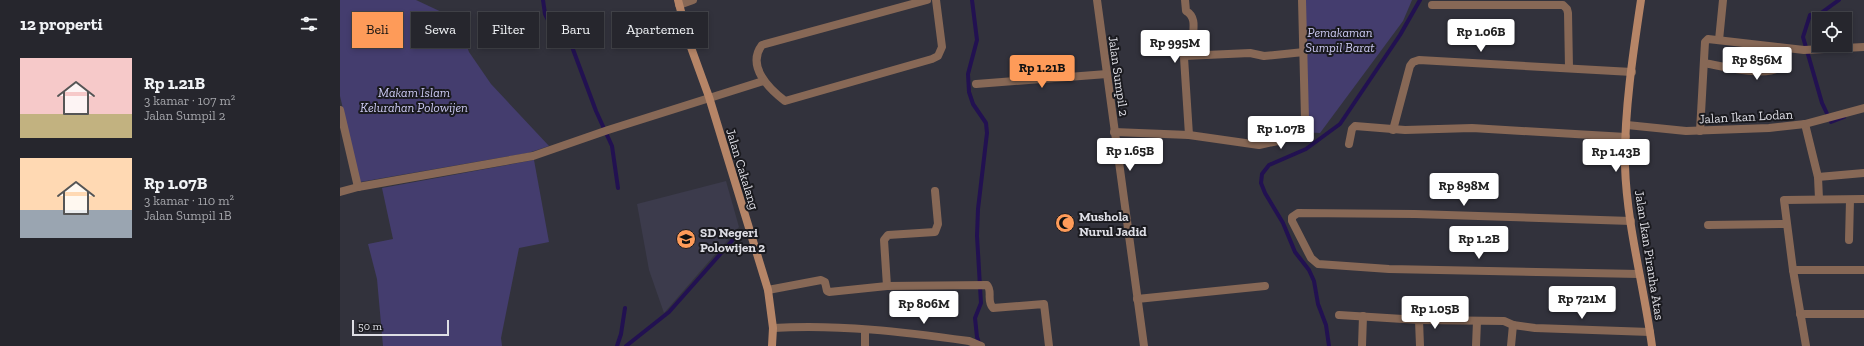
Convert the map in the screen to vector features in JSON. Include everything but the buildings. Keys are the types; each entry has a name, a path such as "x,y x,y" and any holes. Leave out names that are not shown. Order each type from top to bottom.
{"street":[{"path":"679,3 693,0"},
{"path":"927,0 762,45 758,50 756,60 763,81 772,91 785,101 932,59 938,56 942,47 936,0"},
{"name":"Jalan Sumpil 2","path":"1097,0 1144,346"},
{"path":"1185,0 1186,11 1193,17 1193,33 1191,37 1183,40 1189,134"},
{"path":"1114,132 1189,134 1259,145 1278,141 1303,127 1305,119 1302,0"},
{"name":"Jalan Ikan Piranha Atas","path":"1641,0 1632,72 1625,166 1631,221 1652,346"},
{"path":"1719,40 1723,0"},
{"name":"Jalan Cakalang","path":"679,3 689,42 709,97 768,290 773,328 772,346"},
{"path":"1432,5 1563,5 1567,8 1568,13 1569,68"},
{"path":"1700,131 1705,42 1708,39 1808,50 1864,47"},
{"path":"1704,63 1758,71 1774,71 1778,68 1781,48"},
{"path":"1184,56 1250,53 1264,56 1304,52"},
{"path":"1393,130 1410,66 1413,62 1419,60 1632,72"},
{"path":"976,84 1107,74"},
{"path":"340,192 358,187 533,156 709,97 763,81"},
{"name":"Jalan Ikan Lodan","path":"1627,125 1700,131 1769,128 1805,124 1864,108"},
{"path":"340,110 358,187"},
{"path":"1805,124 1818,177 1819,199"},
{"path":"1349,144 1352,129 1355,126 1393,130 1472,128 1626,137"},
{"path":"1818,177 1864,173"},
{"path":"887,286 884,240 888,235 935,232 938,224 935,191"},
{"path":"1806,346 1786,224 1784,200 1864,199"},
{"path":"1849,240 1850,200"},
{"path":"1631,221 1332,213 1298,213 1292,217 1292,221 1311,258 1318,264 1389,268 1639,274"},
{"path":"1708,225 1786,224"},
{"path":"1793,270 1864,270"},
{"path":"768,290 821,280 825,282 828,292 887,286 989,286 989,303 993,308 1044,304 1049,346"},
{"path":"1137,299 1265,286"},
{"path":"1800,314 1864,314"},
{"path":"1338,315 1419,320 1504,321 1513,326 1535,328 1650,332"},
{"path":"1362,346 1363,316"},
{"path":"1419,320 1420,346"},
{"path":"1476,346 1477,321"},
{"path":"1511,346 1513,326"},
{"path":"773,328 795,327 865,330 969,341 979,345"},
{"path":"865,330 865,346"}],"shaded area":[{"name":"SD Negeri Polowijen 2","path":"726,181 739,227 664,313 649,270 637,204"}],"green space":[{"name":"Makam Islam Kelurahan Polowijen","path":"340,0 416,0 442,12 411,12 411,48 468,48 491,84 549,146 528,153 360,182 340,96"},
{"name":"Pemakaman Sumpil Barat","path":"1299,0 1412,0 1403,21 1320,133 1302,132"},
{"path":"534,160 549,242 519,248 501,338 502,346 383,346 377,279 368,244 393,239 382,188"}],"waterway":[{"path":"543,0 545,14 549,22 568,36 596,111 612,146 618,188"},
{"path":"972,0 977,40 968,74 969,92 973,104 986,123 987,133 978,209 977,236 981,303 975,318 977,337 980,346"},
{"path":"1329,346 1326,325 1318,304 1314,281 1309,270 1295,252 1283,223 1265,193 1261,183 1262,174 1269,165 1306,149 1340,124 1400,35 1420,0"},
{"path":"1839,0 1821,13 1810,15 1803,37 1822,103 1831,122 1844,117"},
{"path":"626,346 669,312 738,234"},
{"path":"617,346 621,334 625,308"}],"place":[{"name":"Mushola Nurul Jadid","path":"1065,223"},
{"name":"SD Negeri Polowijen 2","path":"686,239"}]}
